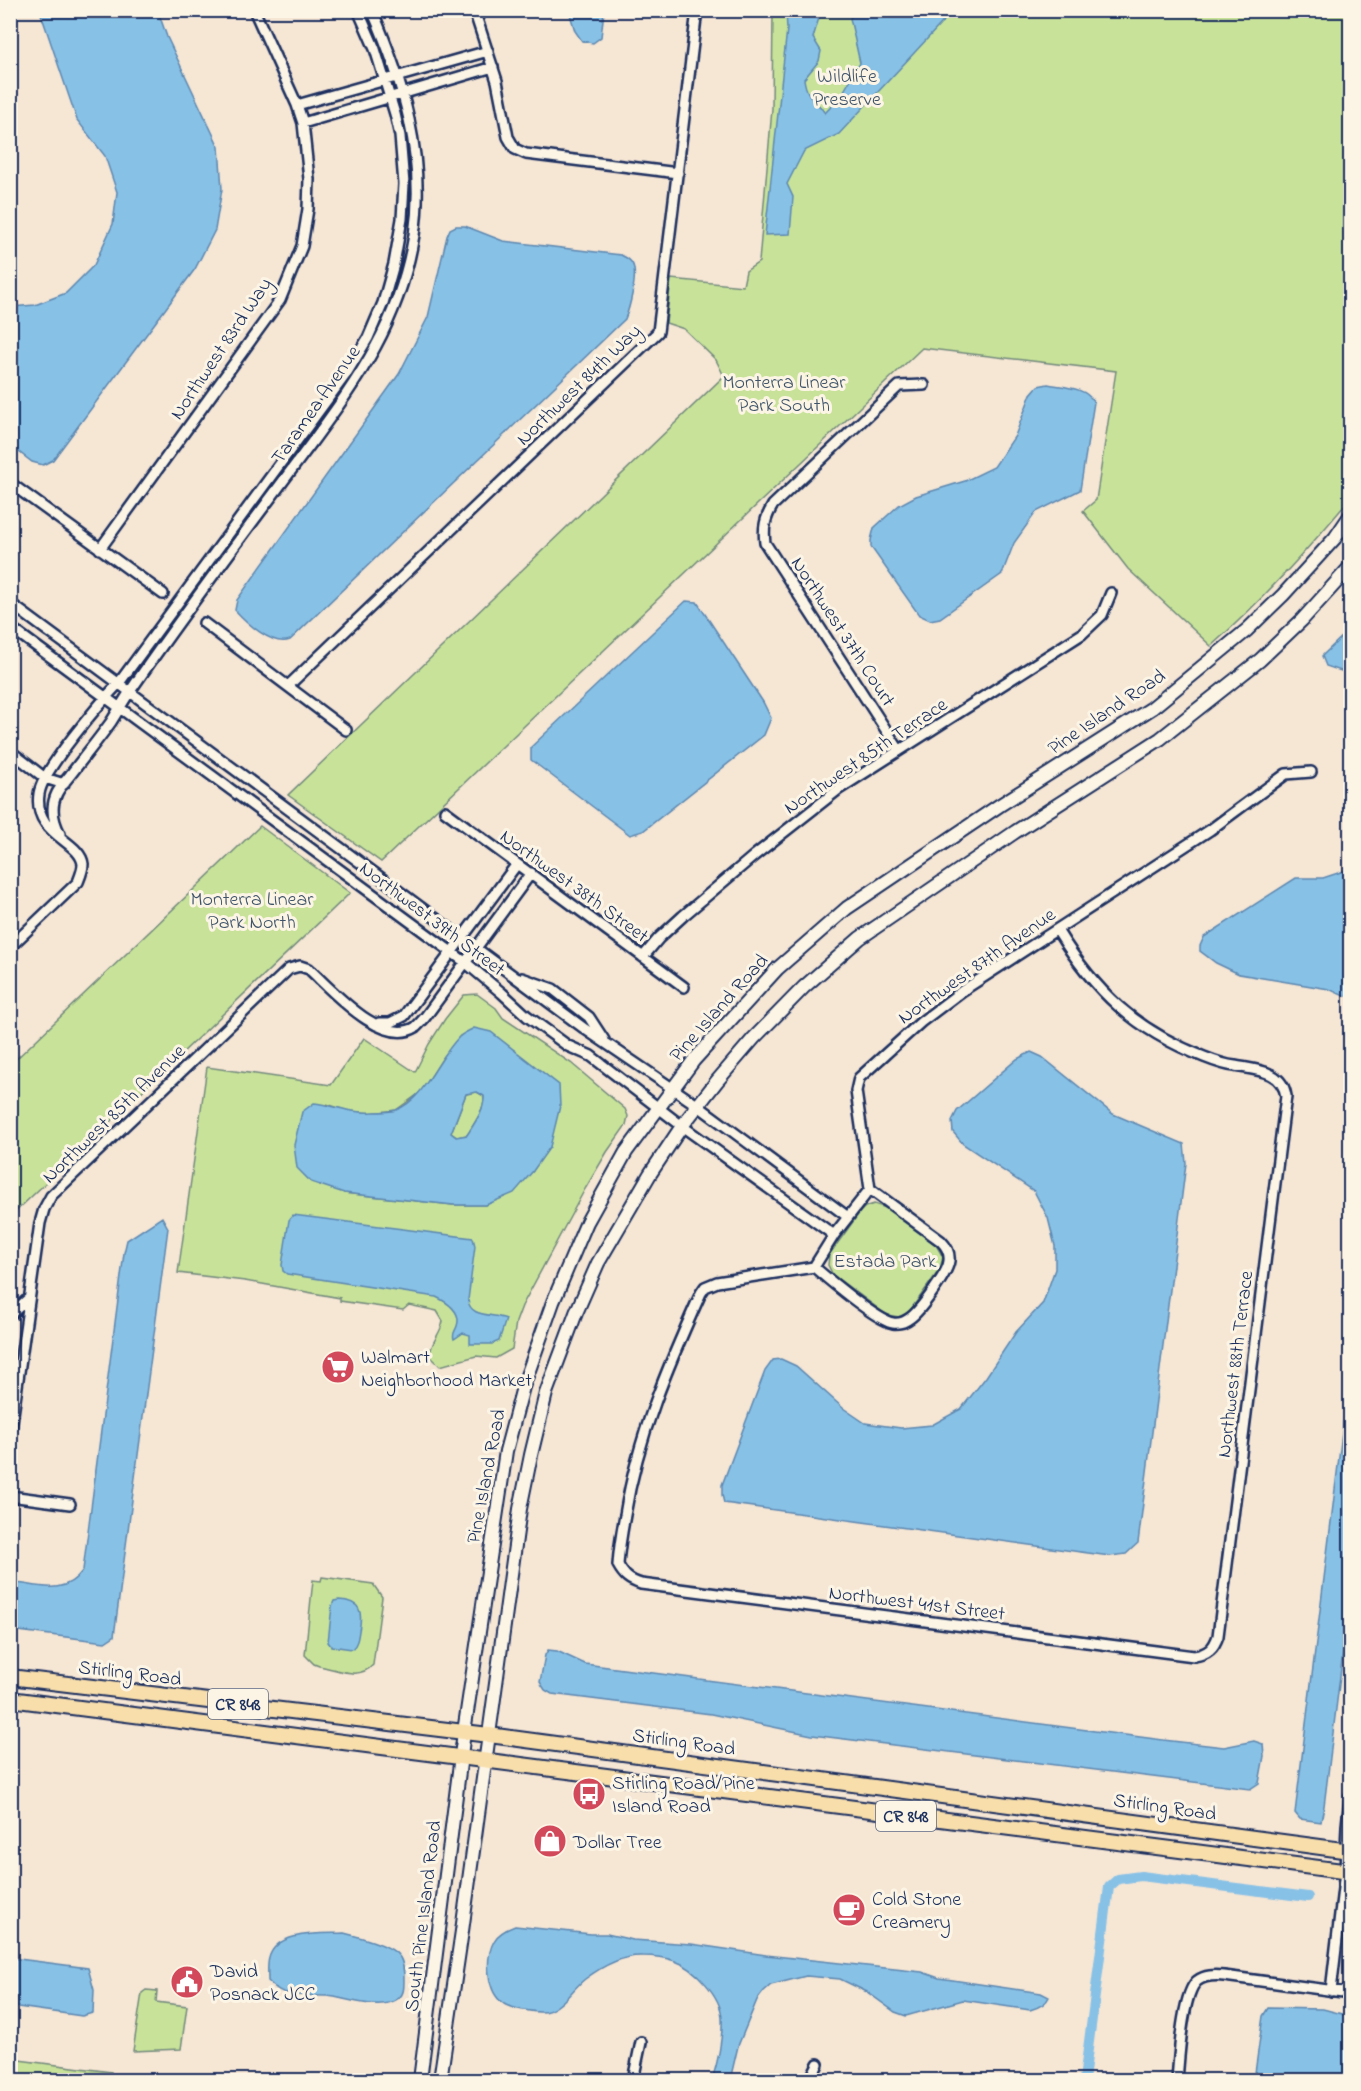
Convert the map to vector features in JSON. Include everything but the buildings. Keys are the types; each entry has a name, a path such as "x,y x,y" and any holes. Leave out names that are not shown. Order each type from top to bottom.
{"main road":[{"name":"Pine Island Road","path":"462,1757 501,1480 523,1387 553,1302 587,1222 626,1152 658,1107 735,1013 777,969 847,908 1000,805 1152,708 1247,630 1335,538 1350,516"},
{"name":"Pine Island Road","path":"485,1760 520,1509 546,1393 576,1313 598,1263 650,1174 682,1126 724,1072 779,1012 804,987 860,939 1015,832 1160,739 1260,660 1302,620 1350,567"},
{"name":"Stirling Road","path":"10,1677 489,1735 1348,1850"},
{"path":"134,1715 137,1692"},
{"name":"CR 848","path":"10,1699 1348,1872"},
{"name":"South Pine Island Road","path":"420,2080 462,1757"},
{"name":"South Pine Island Road","path":"440,2080 485,1760"},
{"path":"888,1813 889,1789"}],"street":[{"name":"Northwest 83rd Way","path":"100,549 280,300 302,246 308,209 308,158 303,123 254,10"},
{"name":"Taramea Avenue","path":"45,777 95,708 119,683 346,374 368,338 383,303 394,264 402,219 404,184 400,136 375,49 358,10"},
{"name":"Taramea Avenue","path":"62,839 52,810 56,794 120,708 204,587 354,385 378,345 394,310 414,236 418,198 415,157 409,115 403,93 372,10"},
{"path":"474,10 493,68 508,137 515,149 526,154 678,173"},
{"name":"Northwest 84th Way","path":"288,686 654,337 659,327 698,10"},
{"path":"297,105 488,51"},
{"path":"303,123 493,68"},
{"name":"Northwest 37th Court","path":"899,750 765,543 763,530 766,517 773,505 899,386 924,385"},
{"path":"10,483 163,594"},
{"name":"Northwest 85th Terrace","path":"643,957 659,938 683,916 755,855 839,789 1082,634 1102,615 1111,593"},
{"name":"Northwest 39th Street","path":"10,603 606,1044 698,1105 848,1217"},
{"path":"204,623 346,730"},
{"name":"Northwest 39th Street","path":"10,627 465,962 527,1016 568,1046 591,1056 682,1126 834,1235"},
{"path":"10,752 45,777 64,784"},
{"name":"Northwest 87th Avenue","path":"870,1189 854,1088 867,1069 921,1022 962,991 1210,830 1286,774 1311,772"},
{"path":"10,947 78,882 83,864 78,855 45,823 40,812 39,795 45,777"},
{"name":"Northwest 38th Street","path":"445,811 684,987"},
{"path":"373,1023 390,1023 404,1016 517,864"},
{"path":"373,1023 382,1028 397,1031 414,1028 426,1016 531,873"},
{"path":"1057,930 1077,962 1096,986 1125,1013 1149,1030 1206,1058 1231,1066 1270,1073 1280,1079 1288,1074"},
{"name":"Northwest 85th Avenue","path":"10,1436 40,1223 51,1196 289,969 300,966 309,969 359,1015 373,1023"},
{"name":"Northwest 88th Terrace","path":"1208,1652 1215,1645 1218,1636 1286,1096 1280,1079"},
{"path":"870,1189 941,1241 953,1254 949,1259 946,1272 914,1315 900,1327 880,1317 814,1267 834,1235 870,1189"},
{"name":"Northwest 41st Street","path":"814,1267 717,1282 705,1287 701,1293 664,1373 645,1427 630,1486 619,1554 619,1578 652,1586 1194,1656 1208,1652"},
{"path":"10,1315 29,1298"},
{"path":"10,1496 70,1504"},
{"path":"1208,1652 1216,1660"},
{"path":"1331,1991 1348,1872 1350,1797"},
{"path":"1177,2080 1189,1993 1200,1979 1213,1975 1350,1993"},
{"path":"633,2080 641,2042"},
{"path":"810,2080 819,2064"}],"green space":[{"path":"773,11 1350,11 1350,499 1283,575 1211,646 1128,569 1083,511 1096,500 1116,371 922,348 381,862 288,795 724,376 716,360 684,329 666,323 671,279 743,286 746,271 759,262 772,109"},
{"name":"Monterra Linear Park North","path":"260,826 350,893 11,1216 11,1064"},
{"path":"477,994 496,1008 503,1018 571,1063 625,1109 628,1116 626,1125 585,1189 522,1306 516,1322 512,1349 496,1358 476,1356 440,1366 430,1356 443,1321 437,1311 409,1305 403,1310 340,1301 340,1298 245,1281 178,1273 207,1067 331,1085 364,1038 415,1072 429,1044 464,995","holes":["460,1036 533,1171 486,1205 453,1205 344,1193 327,1104 348,1111 371,1113 396,1110 421,1092"]},
{"path":"477,1092 484,1096 481,1111 467,1135 457,1137 451,1133 466,1094"},
{"name":"Estada Park","path":"874,1204 886,1208 936,1245 943,1257 940,1269 909,1312 899,1317 887,1315 833,1275 828,1265 829,1255 860,1212 865,1207"},
{"path":"322,1577 373,1584 382,1597 373,1665 367,1670 354,1673 319,1666 305,1655 313,1580 321,1581"},
{"path":"146,1990 157,1991 156,2002 187,2006 181,2049 133,2051 142,1993"},
{"path":"11,2059 111,2072 110,2080 11,2080"}],"water":[{"path":"40,11 158,11 167,37 219,147 222,189 215,230 195,269 53,460 43,465 32,462 11,446 11,307 35,305 66,293 94,265 113,224 117,192 105,156 77,120"},
{"path":"569,11 604,11 601,37 593,43 582,41 575,31"},
{"path":"786,11 821,11 813,38 821,51 819,61 804,79 809,94 825,113 841,96 860,63 850,18 858,11 953,11 839,134 804,151 787,184 793,197 790,234 765,235 787,29"},
{"path":"465,226 503,241 625,257 632,264 634,274 632,294 625,319 290,640 275,640 268,637 252,627 235,610 237,600 399,374 428,317 447,236 450,229"},
{"path":"1048,384 1080,391 1094,402 1080,490 1036,512 1014,543 1002,574 940,618 930,620 919,615 871,547 874,528 899,505 916,496 965,481 994,467 1015,436 1031,394 1038,386"},
{"path":"686,601 697,602 763,702 771,718 764,735 643,831 630,835 531,760 531,747"},
{"path":"1350,629 1350,674 1326,666 1322,656"},
{"path":"1350,869 1350,995 1344,996 1329,989 1239,974 1216,963 1200,951 1204,937 1296,878 1323,878"},
{"path":"474,1028 491,1032 559,1085 560,1106 550,1147 514,1193 486,1205 453,1205 344,1193 311,1182 297,1168 294,1145 302,1112 314,1103 358,1112 396,1110 415,1097 451,1046","holes":["477,1092 484,1096 481,1111 467,1135 456,1137 451,1133 466,1094"]},
{"path":"1031,1052 1042,1057 1113,1114 1184,1144 1186,1163 1138,1543 1126,1554 1110,1556 724,1503 722,1485 765,1371 773,1360 781,1359 796,1366 843,1408 865,1423 901,1428 932,1425 961,1409 1016,1332 1043,1303 1055,1269 1055,1246 1048,1218 1034,1191 963,1144 953,1132 952,1121 957,1111 1017,1059"},
{"path":"293,1215 473,1238 475,1246 468,1300 473,1310 477,1312 506,1319 499,1341 492,1344 470,1344 470,1335 463,1333 454,1339 457,1316 449,1305 436,1297 287,1274 283,1271 282,1265 289,1220"},
{"path":"162,1217 168,1228 114,1636 105,1642 11,1630 11,1582 41,1587 59,1586 68,1584 83,1570 124,1253 127,1240"},
{"path":"1350,1368 1350,1595 1321,1822 1300,1819 1295,1813"},
{"path":"334,1601 352,1603 359,1609 358,1639 352,1649 331,1646 328,1642 332,1606"},
{"path":"548,1650 557,1651 585,1664 1163,1740 1224,1747 1254,1741 1263,1744 1264,1756 1259,1783 1250,1789 812,1735 711,1714 552,1694 545,1690 540,1682"},
{"path":"515,1926 607,1934 633,1940 691,1944 766,1955 922,1972 939,1978 1041,1993 1049,1997 1044,2004 1030,2010 963,2000 906,2016 895,2012 867,1992 840,1979 806,1976 771,1985 764,1991 757,2000 738,2046 730,2080 712,2080 721,2042 721,2010 706,1984 691,1970 664,1958 628,1957 605,1966 591,1975 558,2005 546,2012 516,2008 498,1999 491,1983 488,1965 491,1948 496,1938"},
{"path":"344,1933 381,1944 398,1955 403,1964 404,1978 402,1994 399,1998 392,2002 374,2004 328,1996 294,1995 281,1991 268,1981 269,1958 273,1949 280,1942 300,1935"},
{"path":"11,1958 88,1968 94,1990 93,2013 82,2016 11,2006"},
{"path":"1268,2008 1323,2009 1350,2016 1350,2080 1254,2080 1263,2016"}],"waterway":[{"path":"1084,2080 1109,1887 1118,1879 1141,1876 1308,1897"}],"place":[{"name":"Walmart Neighborhood Market","path":"338,1367"},
{"name":"Stirling Road/Pine Island Road","path":"589,1794"},
{"name":"Dollar Tree","path":"550,1841"},
{"name":"Cold Stone Creamery","path":"849,1910"},
{"name":"David Posnack JCC","path":"187,1982"}],"park label":[{"name":"Wildlife Preserve","path":"847,86"},
{"name":"Monterra Linear Park South","path":"784,392"}]}
